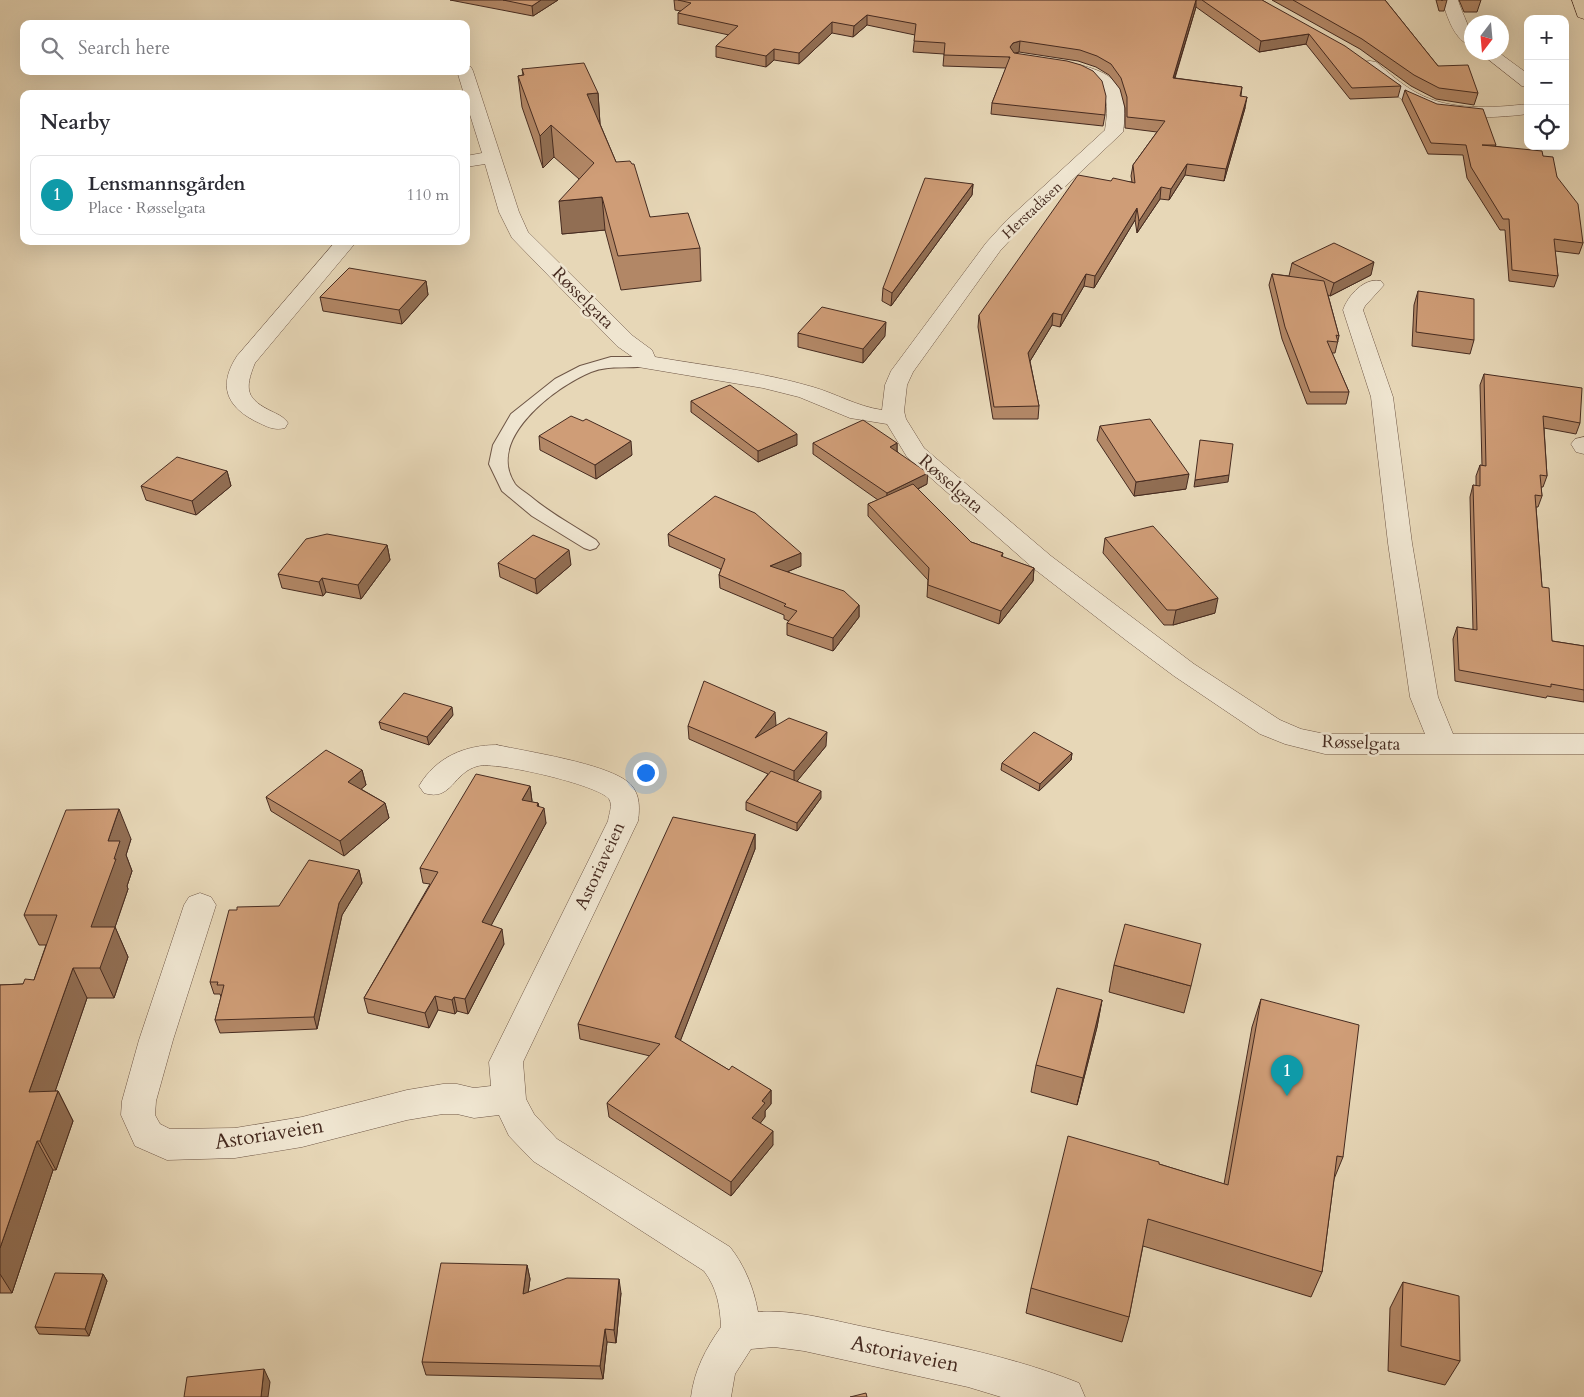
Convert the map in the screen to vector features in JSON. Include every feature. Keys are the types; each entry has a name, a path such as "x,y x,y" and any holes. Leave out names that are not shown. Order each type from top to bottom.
{"main road":[{"path":"1580,0 1584,14"}],"street":[{"path":"1450,0 1454,16 1464,33"},
{"path":"1357,58 1411,97 1428,105 1447,109 1500,111 1524,109"},
{"path":"1498,60 1524,79"},
{"name":"Herstadåsen","path":"895,419 893,411 896,385 902,370 993,247 1014,224 1114,132 1117,119 1111,89 1103,78 1084,70 1047,64"},
{"name":"Røsselgata","path":"466,75 509,212 519,234 625,341 644,355 646,362"},
{"path":"470,161 492,157"},
{"path":"277,423 250,410 240,401 236,384 238,375 245,361 343,245"},
{"path":"1374,285 1355,304 1353,310 1382,398 1400,543 1424,697 1443,745"},
{"path":"646,362 763,381 807,392 858,413 895,419"},
{"name":"Røsselgata","path":"895,419 915,452 1042,562 1177,665 1270,727 1295,737 1325,744 1584,744"},
{"name":"Astoriaveien","path":"434,786 449,769 462,760 481,754 497,755 597,778 619,790 626,804 622,822 506,1062 509,1099 521,1125 545,1150 717,1259 726,1270 739,1307 741,1332 774,1329 804,1333 968,1368 1065,1397"},
{"name":"Astoriaveien","path":"200,905 156,1040 139,1101 138,1115 147,1135 167,1144 235,1143 302,1132 407,1105 443,1099 457,1098 474,1103 509,1099"},
{"path":"711,1397 712,1386 725,1353 741,1332"}],"lane":[{"path":"590,544 538,512 508,487 498,464 501,446 517,417 561,382 586,369 611,362 646,362"}],"building":[{"path":"503,0 541,0 532,6"},
{"path":"678,0 1196,0 1173,78 1242,87 1240,96 1247,97 1226,169 1187,164 1171,189 1161,187 1139,221 1137,208 1095,276 1086,274 1062,315 1053,313 1028,353 1039,406 994,407 979,315 1078,175 1111,181 1113,178 1135,183 1133,165 1165,121 1127,117 1127,97 1121,78 1111,64 1097,56 1080,50 1020,41 1013,43 1010,47 1014,53 1067,61 1093,71 1102,81 1106,96 1105,115 992,103 1010,57 944,55 945,43 914,41 916,24 867,15 854,26 832,22 799,53 774,49 766,56 716,46 738,26 678,13 691,3"},
{"path":"1202,0 1262,0 1345,46 1401,86 1352,88 1309,34 1261,41"},
{"path":"1293,0 1385,0 1438,66 1468,65 1478,93 1439,88 1414,75 1362,39"},
{"path":"584,63 598,93 587,94 616,162 630,161 634,164 650,217 688,213 700,248 618,256 602,197 559,201 594,163 551,125 540,136 518,76 524,75 522,69"},
{"path":"1405,90 1437,104 1483,109 1496,145 1482,145 1542,151 1543,156 1553,157 1557,177 1578,204 1583,243 1554,239 1558,276 1512,270 1509,219 1503,219 1471,167 1466,145 1431,143"},
{"path":"925,178 973,184 892,293 883,288"},
{"path":"1334,243 1374,262 1334,283 1292,263"},
{"path":"349,268 426,281 399,310 320,297"},
{"path":"1272,274 1324,281 1339,336 1336,335 1338,342 1327,341 1349,392 1310,392 1285,327"},
{"path":"1418,291 1474,299 1474,340 1416,332"},
{"path":"822,307 886,322 863,349 798,333"},
{"path":"1484,374 1582,388 1580,423 1543,416 1547,476 1540,475 1542,496 1535,495 1542,587 1549,588 1552,641 1584,646 1584,690 1551,684 1551,687 1459,670 1457,627 1477,630 1473,485 1480,486 1480,465 1486,466"},
{"path":"730,385 797,434 758,451 691,401"},
{"path":"571,416 583,421 586,419 631,441 595,465 539,436"},
{"path":"1150,419 1189,474 1136,482 1100,426"},
{"path":"863,420 897,443 890,447 928,473 887,493 813,443"},
{"path":"1200,440 1233,444 1229,475 1195,480"},
{"path":"177,457 227,471 192,501 141,486"},
{"path":"913,484 971,542 1003,553 1001,556 1034,568 1001,611 928,585 929,568 868,504"},
{"path":"715,496 755,513 801,553 770,566 844,591 859,605 833,638 787,623 797,611 784,606 786,604 719,575 725,559 668,534"},
{"path":"1153,526 1218,598 1176,610 1167,610 1105,538"},
{"path":"327,534 387,545 358,585 322,578 319,582 278,574 306,539"},
{"path":"533,535 569,550 535,579 498,563"},
{"path":"704,681 775,712 755,738 789,718 827,732 794,771 688,726"},
{"path":"404,693 452,707 427,737 379,722"},
{"path":"1034,732 1072,753 1040,784 1002,763"},
{"path":"326,750 362,770 348,782 385,803 340,841 266,797"},
{"path":"771,771 821,791 797,823 746,802"},
{"path":"476,774 530,786 522,800 538,803 537,806 544,808 482,922 502,929 465,999 454,997 452,1000 435,996 425,1013 364,998 438,872 420,868"},
{"path":"119,809 108,841 120,841 114,859 116,859 91,927 115,927 100,968 73,968 29,1092 58,1091 40,1141 37,1141 0,1248 0,985 23,984 25,979 34,980 57,915 24,915 66,810"},
{"path":"673,817 755,834 675,1037 729,1070 732,1066 771,1090 762,1101 765,1103 752,1118 773,1131 731,1182 607,1103 660,1044 578,1024"},
{"path":"309,860 359,870 339,903 314,1017 215,1020 224,985 217,985 218,982 210,982 229,910 237,910 237,907 279,906"},
{"path":"1125,924 1201,944 1191,986 1114,965"},
{"path":"1057,988 1102,1000 1083,1078 1036,1065"},
{"path":"1261,999 1359,1025 1343,1157 1337,1156 1322,1272 1148,1219 1129,1317 1031,1288 1068,1136 1159,1162 1159,1164 1228,1185"},
{"path":"441,1263 527,1265 523,1294 567,1278 619,1279 614,1330 605,1329 600,1366 422,1362"},
{"path":"55,1273 103,1274 85,1329 35,1327"},
{"path":"1403,1282 1459,1296 1460,1361 1401,1346"},
{"path":"264,1369 261,1397 184,1397 187,1377"},
{"path":"866,1393 867,1397 850,1397"}],"place":[{"name":"Lensmannsgården","path":"1287,1096"}]}
